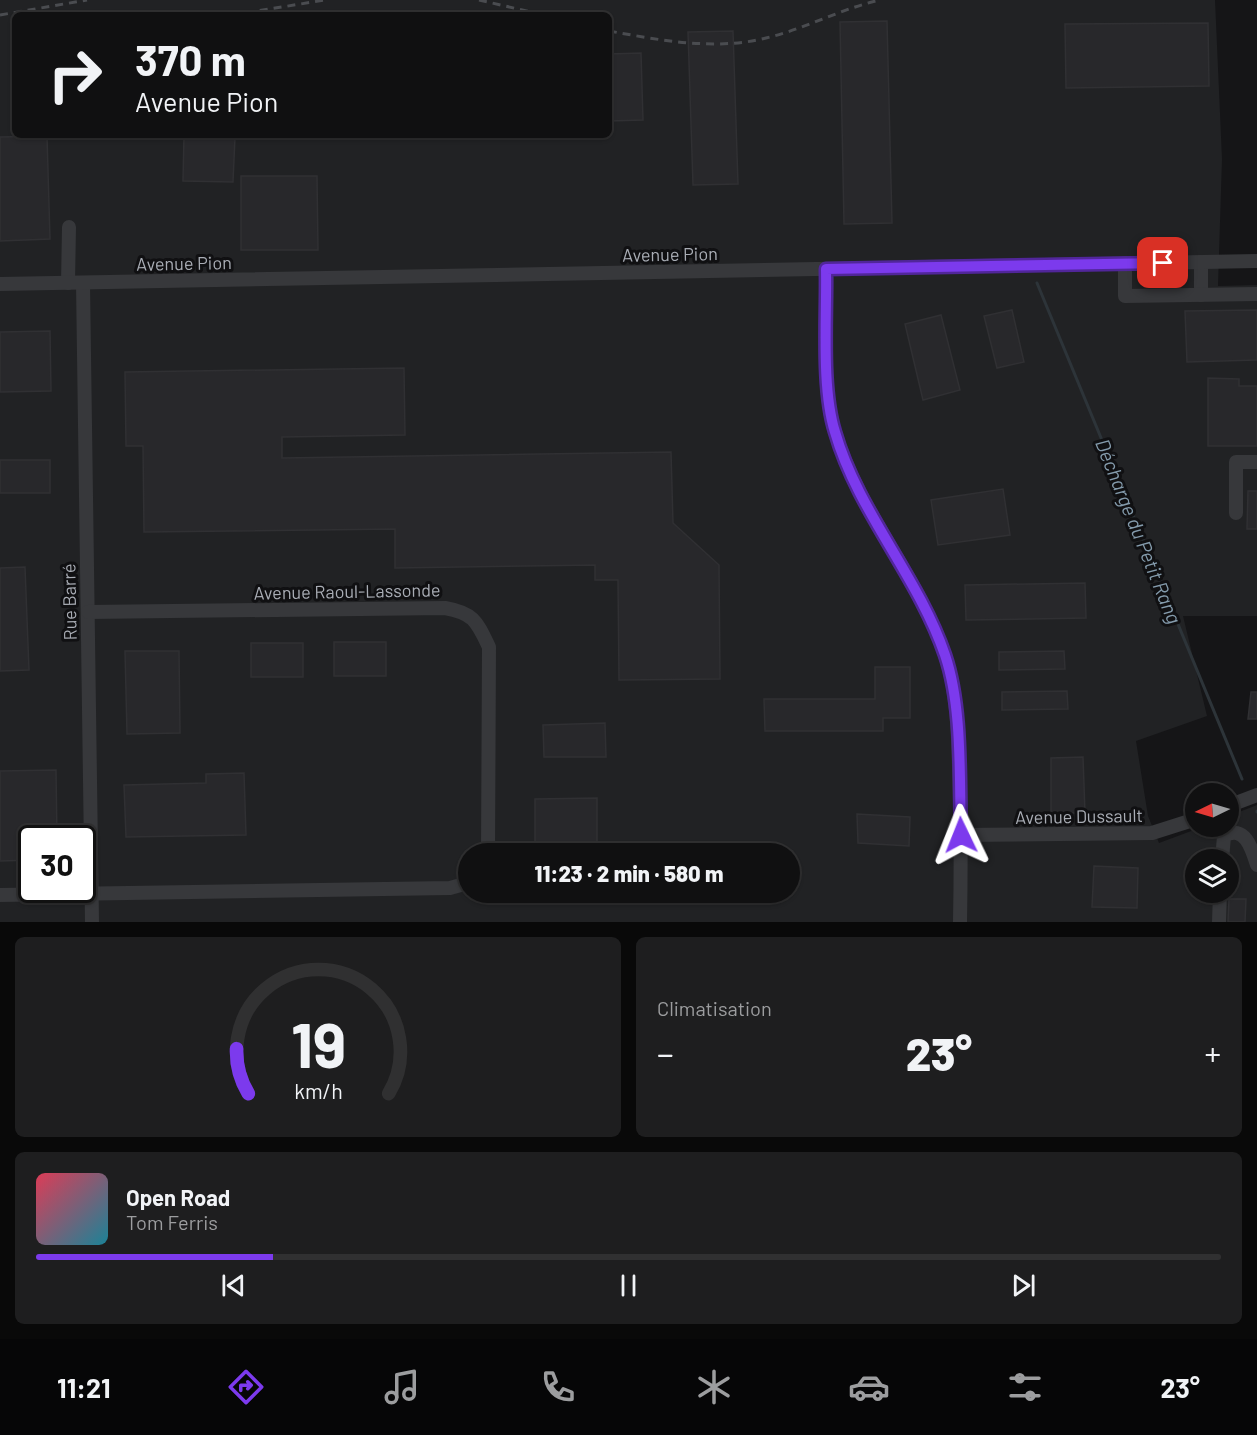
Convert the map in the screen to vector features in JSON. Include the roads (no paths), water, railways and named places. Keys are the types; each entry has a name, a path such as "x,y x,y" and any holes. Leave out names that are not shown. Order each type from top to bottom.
{"street":[{"path":"68,283 69,227"},
{"name":"Avenue Pion","path":"0,284 1257,261"},
{"path":"1201,262 1202,295"},
{"path":"1125,263 1125,296 1257,294"},
{"path":"826,269 828,381 834,430 853,479 916,591 945,656 957,721 961,835 960,922"},
{"name":"Rue Barré","path":"83,283 90,825"},
{"path":"1236,513 1236,462 1257,462"},
{"name":"Avenue Raoul-Lassonde","path":"87,612 445,608 462,611 477,621 489,647 488,843"},
{"path":"1239,802 1257,795"},
{"name":"Avenue Dussault","path":"961,835 1152,833 1185,822"},
{"path":"1223,849 1224,836 1239,833 1244,836 1257,865"},
{"path":"96,894 450,888 458,886"},
{"path":"0,895 18,895"},
{"name":"Rue Barré","path":"91,903 92,922"},
{"path":"1219,922 1220,903"}],"waterway":[{"name":"Décharge du Petit Rang","path":"1037,283 1242,779"}],"railway":[{"path":"17,12 87,0"},
{"path":"251,12 325,0"},
{"path":"479,0 531,12"},
{"path":"612,32 687,43 747,42 795,30 851,8 880,0"},
{"path":"0,15 12,13"}]}
